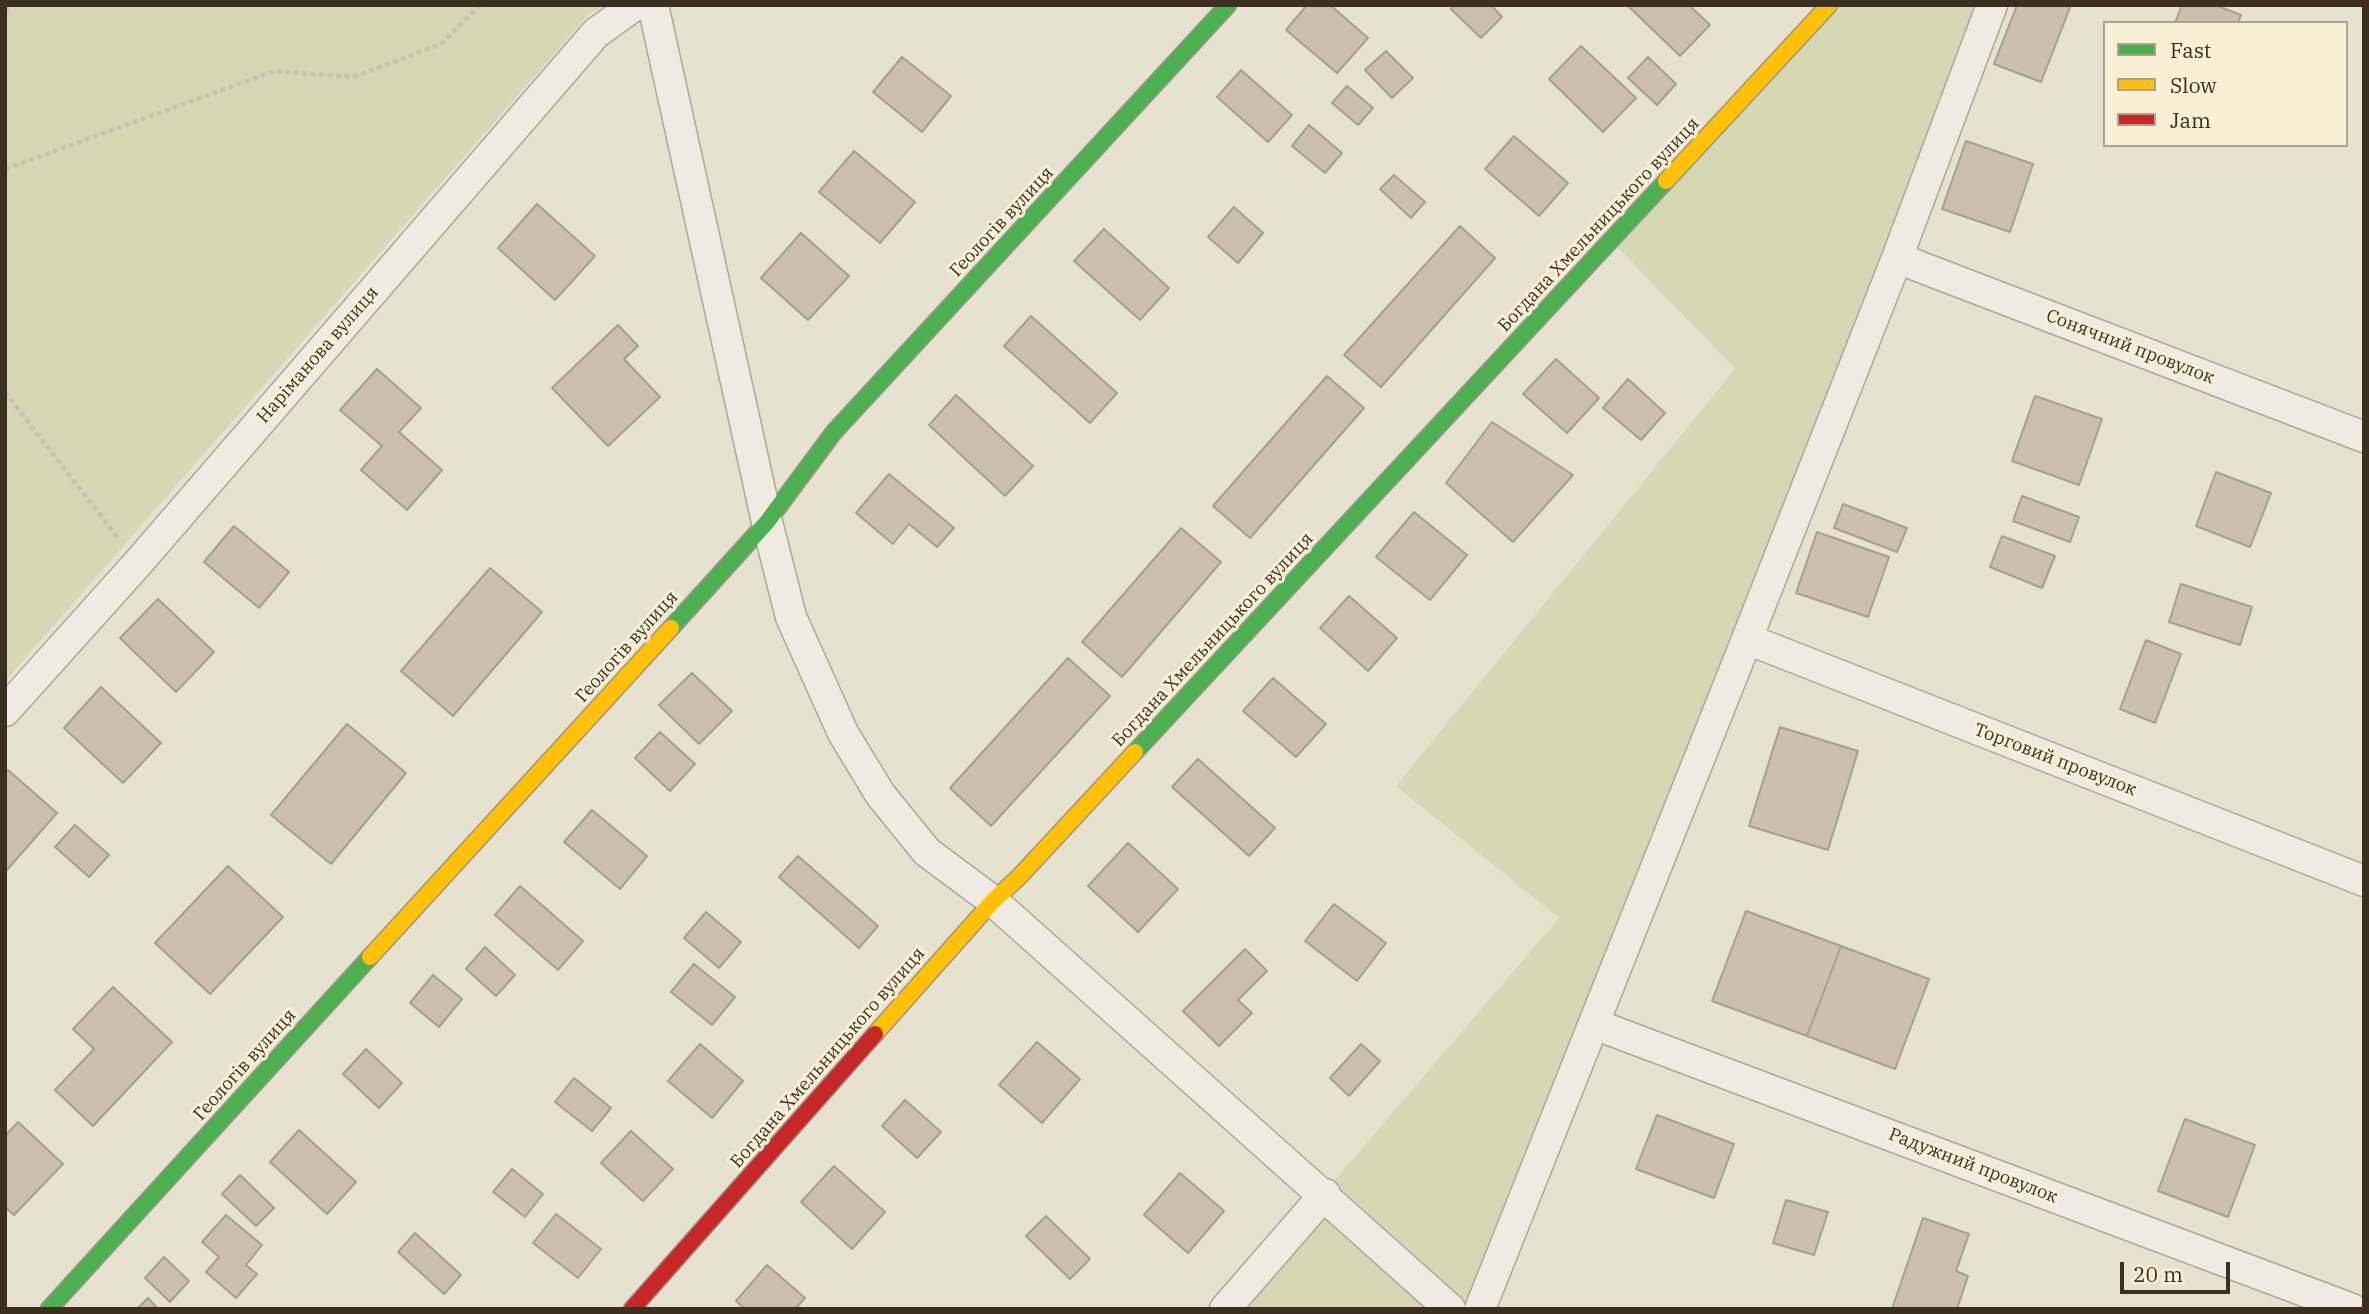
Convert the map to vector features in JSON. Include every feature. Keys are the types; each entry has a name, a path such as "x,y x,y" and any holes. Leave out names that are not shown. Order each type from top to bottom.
{"street":[{"name":"Наріманова вулиця","path":"5,710 138,563 596,33 635,5"},
{"path":"653,5 767,522 791,617 843,733 880,794 928,852 993,901 1450,1309"},
{"name":"Геологів вулиця","path":"49,1309 767,522 834,432 1227,5"},
{"name":"Богдана Хмельницького вулиця","path":"632,1309 993,901 1019,877 1829,5"},
{"path":"1480,1309 1897,258 1992,5"},
{"name":"Сонячний провулок","path":"1897,258 2364,437"},
{"name":"Торговий провулок","path":"1747,639 2364,881"},
{"name":"Радужний провулок","path":"1594,1024 2352,1309"},
{"path":"1225,1309 1325,1195"}],"path":[{"path":"5,12 12,5"},
{"path":"5,169 274,71 353,77 441,44 480,5"},
{"path":"5,392 138,563"}],"green space":[{"path":"5,5 605,5 589,14 5,681"},
{"path":"1829,5 1992,5 1480,1309 1225,1309 1559,918 1396,786 1735,369 1611,240"}],"building":[{"path":"1307,5 1330,5 1368,38 1337,73 1286,30"},
{"path":"1455,5 1491,5 1502,17 1481,38 1451,9"},
{"path":"1627,5 1689,5 1710,25 1680,56"},
{"path":"2017,5 2071,5 2041,82 1994,64"},
{"path":"2182,5 2215,5 2241,15 2239,21 2176,21"},
{"path":"1581,46 1636,98 1603,132 1549,79"},
{"path":"1386,51 1413,78 1392,98 1365,70"},
{"path":"902,57 951,96 922,132 873,92"},
{"path":"1648,57 1676,84 1657,105 1628,78"},
{"path":"1241,70 1292,115 1268,142 1217,97"},
{"path":"1347,86 1373,108 1358,125 1332,103"},
{"path":"1309,125 1342,153 1325,173 1292,146"},
{"path":"1514,136 1568,183 1539,216 1485,169"},
{"path":"1966,141 2033,164 2010,232 1942,209"},
{"path":"854,151 915,202 880,243 819,192"},
{"path":"1394,175 1425,202 1411,218 1380,189"},
{"path":"537,204 595,256 555,300 498,248"},
{"path":"1234,207 1263,233 1238,263 1208,237"},
{"path":"1460,226 1495,258 1381,387 1344,355"},
{"path":"1104,229 1169,288 1140,320 1074,261"},
{"path":"801,233 849,276 808,320 761,278"},
{"path":"1031,316 1117,393 1090,423 1004,346"},
{"path":"618,325 638,346 624,359 660,397 608,446 552,388"},
{"path":"1556,359 1599,398 1567,433 1523,394"},
{"path":"377,369 421,408 399,432 442,470 407,510 361,470 382,446 340,410"},
{"path":"1327,376 1364,408 1250,538 1213,506"},
{"path":"1628,379 1665,413 1641,440 1603,408"},
{"path":"956,395 1033,466 1005,496 929,425"},
{"path":"2035,396 2102,419 2079,485 2012,461"},
{"path":"1492,422 1573,475 1513,542 1446,483"},
{"path":"2216,472 2271,493 2250,547 2196,526"},
{"path":"889,474 954,528 937,547 909,524 893,544 856,513"},
{"path":"2022,496 2079,517 2070,542 2013,521"},
{"path":"1843,504 1907,528 1897,552 1834,528"},
{"path":"1414,512 1467,555 1430,600 1376,557"},
{"path":"234,526 289,572 259,608 204,562"},
{"path":"1181,528 1221,562 1122,677 1082,642"},
{"path":"1817,532 1889,557 1868,617 1796,593"},
{"path":"2002,536 2055,556 2042,588 1990,567"},
{"path":"490,568 542,612 453,716 401,671"},
{"path":"2181,584 2252,607 2240,645 2169,622"},
{"path":"1349,596 1397,638 1368,671 1320,628"},
{"path":"158,599 214,652 176,692 120,638"},
{"path":"2146,640 2181,654 2155,723 2120,709"},
{"path":"1068,658 1110,696 991,826 950,788"},
{"path":"692,673 732,711 699,744 659,705"},
{"path":"1273,678 1326,724 1296,757 1243,711"},
{"path":"101,687 161,743 123,783 64,728"},
{"path":"347,724 406,773 331,864 271,815"},
{"path":"1780,727 1858,751 1828,850 1749,826"},
{"path":"660,732 695,764 670,791 635,758"},
{"path":"1198,759 1275,828 1249,856 1172,787"},
{"path":"8,770 57,813 6,871 5,773"},
{"path":"592,810 647,856 620,889 564,842"},
{"path":"75,825 109,855 89,877 55,847"},
{"path":"1128,843 1178,889 1138,932 1088,886"},
{"path":"798,856 878,926 859,948 779,877"},
{"path":"228,866 283,917 210,994 155,943"},
{"path":"520,886 583,941 558,970 495,915"},
{"path":"1334,904 1386,943 1357,981 1305,941"},
{"path":"1746,911 1841,946 1807,1036 1712,1001"},
{"path":"706,912 741,942 719,968 684,938"},
{"path":"1841,946 1929,979 1895,1069 1807,1036"},
{"path":"485,947 515,975 496,996 466,969"},
{"path":"1245,949 1267,971 1238,1000 1252,1013 1219,1046 1183,1011"},
{"path":"694,964 735,997 712,1025 671,992"},
{"path":"433,975 462,999 439,1027 410,1003"},
{"path":"113,987 172,1042 93,1126 55,1090 94,1049 73,1029"},
{"path":"1037,1042 1080,1079 1042,1123 999,1085"},
{"path":"700,1044 743,1081 712,1118 668,1081"},
{"path":"1361,1044 1380,1061 1349,1096 1330,1078"},
{"path":"366,1049 402,1083 379,1108 343,1074"},
{"path":"574,1078 611,1108 592,1131 555,1102"},
{"path":"905,1100 941,1132 917,1158 882,1126"},
{"path":"1657,1115 1734,1144 1714,1198 1636,1169"},
{"path":"2185,1119 2255,1145 2228,1217 2158,1191"},
{"path":"18,1122 63,1164 14,1215 5,1207 5,1136"},
{"path":"299,1130 356,1182 327,1214 270,1162"},
{"path":"631,1131 673,1169 643,1201 601,1163"},
{"path":"834,1166 885,1212 852,1249 801,1202"},
{"path":"512,1169 543,1194 525,1217 493,1192"},
{"path":"1180,1173 1224,1211 1188,1253 1144,1215"},
{"path":"240,1175 274,1208 256,1226 222,1194"},
{"path":"1786,1200 1828,1212 1814,1255 1773,1243"},
{"path":"556,1214 601,1249 578,1278 533,1243"},
{"path":"226,1215 262,1245 246,1265 257,1274 236,1298 206,1272 219,1257 202,1242"},
{"path":"1046,1216 1090,1259 1070,1279 1026,1236"},
{"path":"1923,1218 1969,1234 1956,1271 1968,1276 1957,1309 1892,1309"},
{"path":"415,1233 461,1275 444,1294 398,1252"},
{"path":"164,1257 189,1281 170,1302 145,1278"},
{"path":"767,1265 805,1298 795,1309 745,1309 736,1301"},
{"path":"148,1298 158,1309 137,1309"}],"traffic: fast":[{"path":"671,628 767,522 834,432 1228,5"},
{"path":"1135,752 1666,181"},
{"path":"49,1309 370,957"}],"traffic: slow":[{"path":"1666,181 1829,5"},
{"path":"370,957 671,628"},
{"path":"875,1034 993,901 1019,877 1135,752"}],"traffic: jam":[{"path":"632,1309 875,1034"}]}
